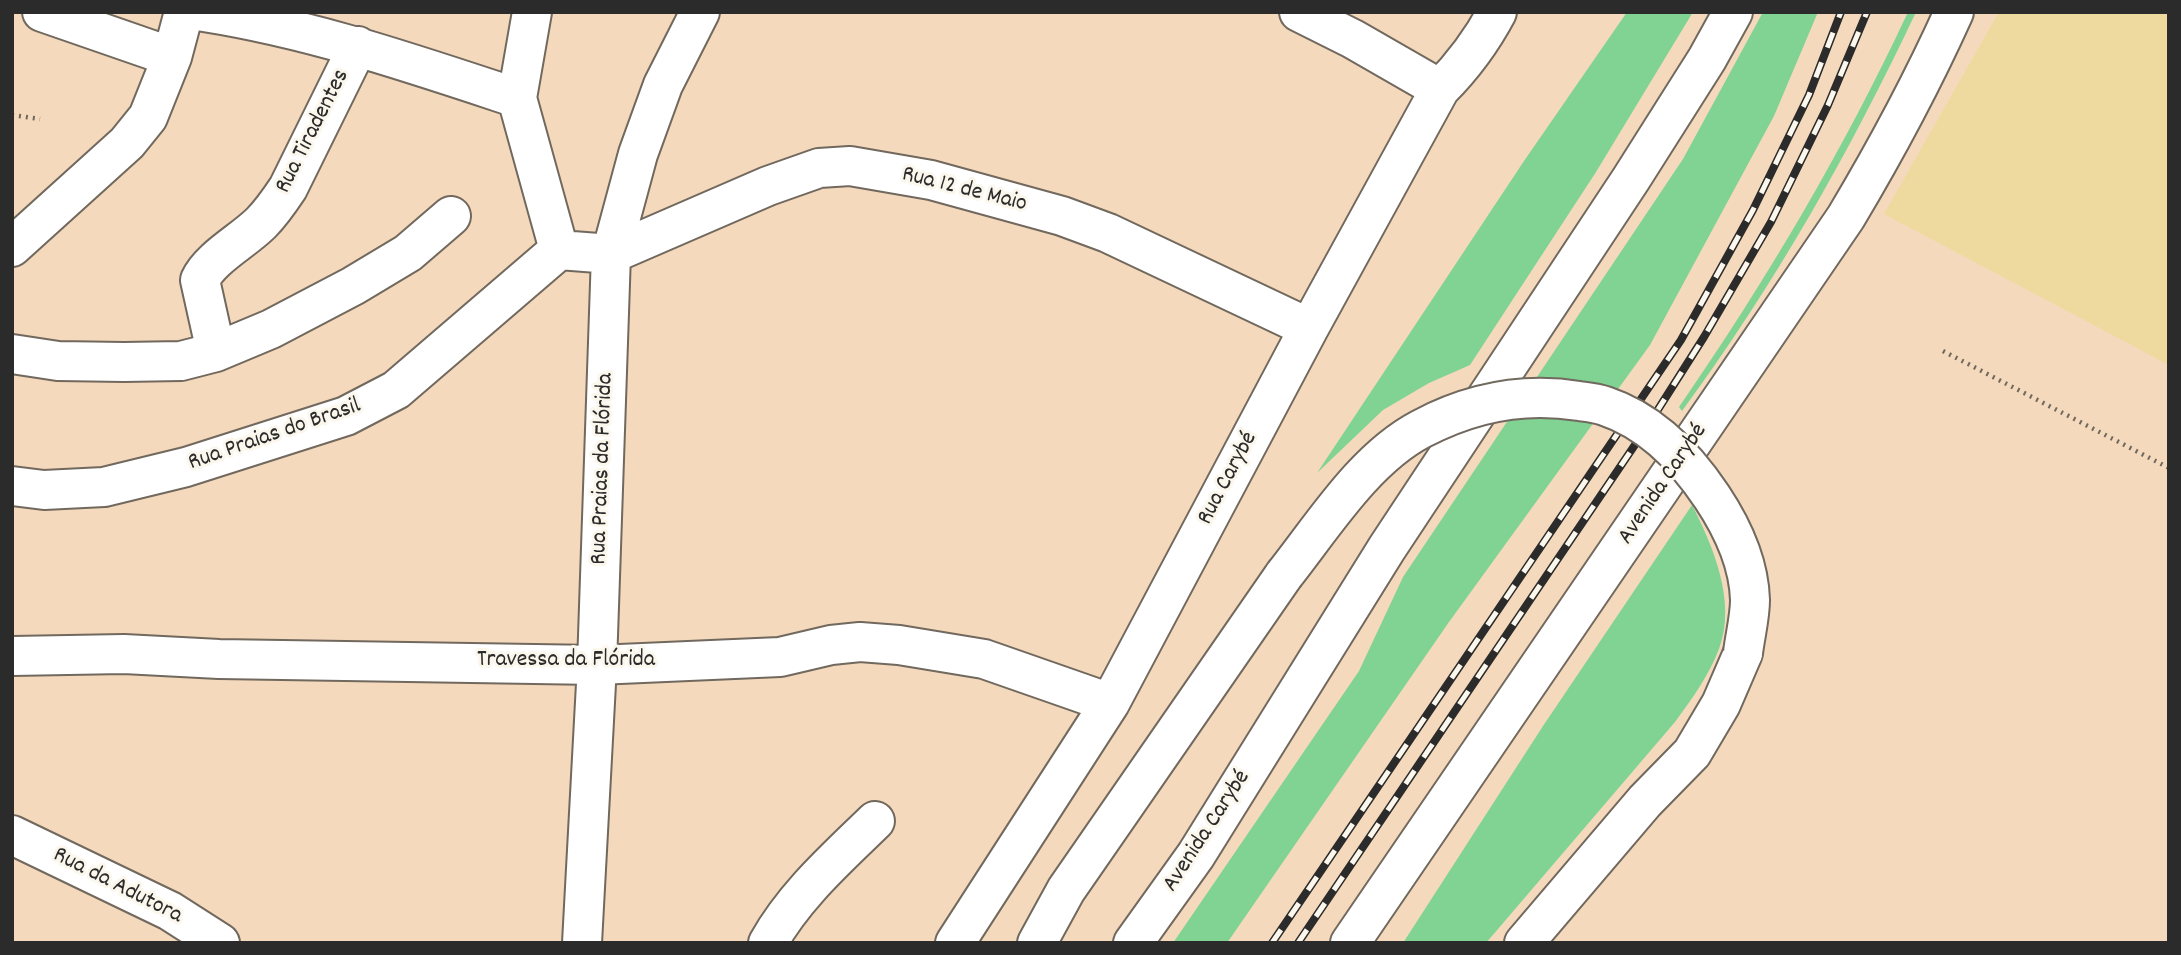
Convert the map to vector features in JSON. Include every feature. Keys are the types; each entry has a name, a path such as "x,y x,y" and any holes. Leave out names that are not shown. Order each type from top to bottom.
{"main road":[{"path":"42,12 172,57"},
{"path":"12,247 127,143 148,117 172,57 184,12"},
{"path":"204,12 358,46 517,98"},
{"path":"532,12 517,98 559,250 611,254"},
{"name":"Rua Praias da Flórida","path":"582,943 597,665 611,254 642,142 663,85 700,12"},
{"path":"1300,12 1440,89"},
{"name":"Rua Carybé","path":"955,943 1110,703 1309,328 1440,89 1463,67 1497,12"},
{"name":"Avenida Carybé","path":"1133,943 1196,855 1387,548 1631,179 1707,59 1733,12"},
{"name":"Avenida Carybé","path":"1350,943 1846,217 1927,72 1954,12"},
{"name":"Rua Tiradentes","path":"216,352 200,280 207,268 252,231 275,207 288,188 358,46"},
{"name":"Rua 12 de Maio","path":"611,254 768,186 819,168 850,166 930,180 1074,220 1108,233 1309,328"},
{"path":"12,354 58,361 135,362 181,361 216,352 271,329 353,286 408,253 450,216"},
{"name":"Rua Praias do Brasil","path":"12,486 44,490 104,487 186,467 346,416 396,390 559,250"},
{"path":"1037,943 1066,890 1284,575 1377,460 1419,430 1465,408 1512,398 1561,398 1604,405 1640,423 1676,452 1703,483 1729,523 1743,559 1750,600 1743,653 1721,704 1692,753 1645,802 1524,943"},
{"name":"Travessa da Flórida","path":"12,656 124,654 233,660 597,665 780,657 831,645 859,642 899,645 984,659 1110,703"},
{"path":"768,943 783,916 875,821"},
{"name":"Rua da Adutora","path":"12,835 170,911 220,943"}],"path":[{"path":"12,116 40,119"},
{"path":"1943,351 2169,468"}],"green space":[{"path":"1627,12 1693,12 1596,172 1470,365 1429,383 1383,410 1317,473 1524,161"},
{"path":"1763,12 1818,12 1774,116 1650,345 1449,622 1227,943 1173,943 1359,671 1403,577 1683,159"},
{"path":"1908,12 1916,12 1865,116 1809,217 1748,316 1682,411 1679,407 1773,263 1830,165"},
{"path":"1692,505 1715,556 1724,594 1725,612 1719,649 1694,696 1675,722 1486,943 1403,943 1543,726"}],"sand":[{"path":"1999,12 2169,12 2169,365 1884,214"}],"railway":[{"path":"1272,943 1681,340 1753,210 1809,95 1841,12"},
{"path":"1298,943 1645,430 1704,337 1771,222 1828,105 1867,12"}]}
